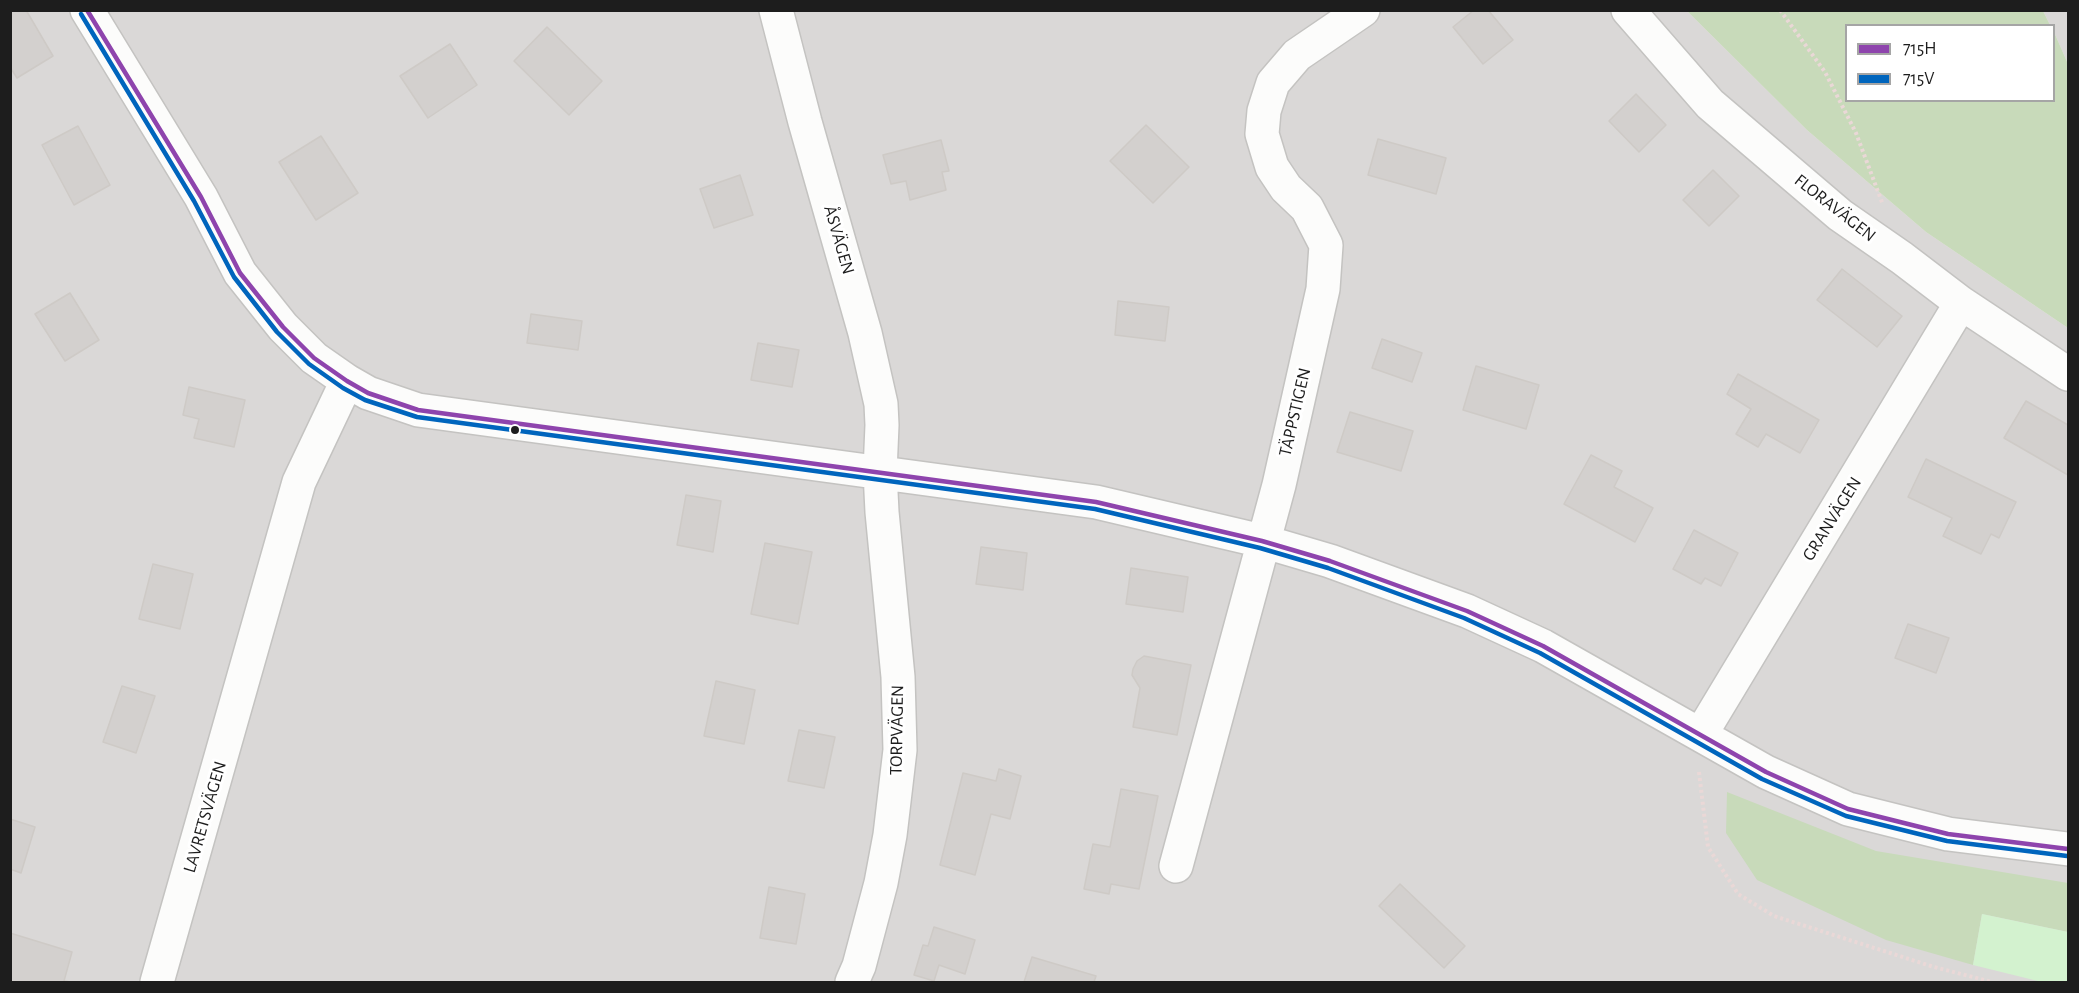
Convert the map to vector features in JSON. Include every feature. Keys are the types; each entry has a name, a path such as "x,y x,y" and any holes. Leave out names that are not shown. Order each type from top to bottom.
{"street":[{"path":"87,10 201,197 240,273 283,327 314,358 368,393 418,410 1096,502 1262,541 1330,561 1467,611 1543,646 1766,772 1848,809 1948,834 2068,849"},
{"name":"ÅSVÄGEN","path":"776,10 865,333 881,404 880,472"},
{"name":"TÄPPSTIGEN","path":"1176,866 1279,485 1321,300 1326,261 1326,245 1306,208 1286,188 1272,167 1262,134 1264,111 1273,83 1297,55 1363,10"},
{"name":"FLORAVÄGEN","path":"1628,10 1710,104 1840,215 1961,303 2068,374"},
{"name":"GRANVÄGEN","path":"1701,734 1961,303"},
{"name":"LAVRETSVÄGEN","path":"158,982 299,482 347,381"},
{"name":"TORPVÄGEN","path":"852,982 859,966 881,883 890,836 900,750 897,677 880,472"}],"path":[{"path":"1780,10 1825,72 1856,132 1883,206"},
{"path":"1701,734 1698,758 1707,847 1738,894 1774,916 1934,967 1992,982"}],"shaded area":[{"path":"10,11 1687,11 1807,130 1926,232 2068,328 2068,982 11,982"},
{"path":"2043,11 2068,11 2068,64 2055,34 2055,24 2050,24"}],"green space":[{"path":"1687,11 2043,11 2050,24 1845,24 1845,102 2055,102 2055,34 2068,64 2068,328 1926,232 1807,130"},
{"path":"1727,792 1876,851 2068,883 2068,932 1982,914 1973,965 1886,940 1757,880 1726,833"},
{"path":"1982,914 2068,932 2068,982 2042,982 1973,965"}],"building":[{"path":"10,10 26,10 53,56 17,78 10,67"},
{"path":"1474,10 1488,10 1513,40 1483,64 1453,27"},
{"path":"547,27 602,81 569,115 514,61"},
{"path":"450,44 477,85 428,118 400,76"},
{"path":"1636,94 1666,125 1639,152 1609,121"},
{"path":"1146,125 1189,167 1153,203 1110,161"},
{"path":"78,126 110,185 74,205 42,145"},
{"path":"321,136 358,193 316,220 279,162"},
{"path":"1378,139 1446,158 1436,194 1368,175"},
{"path":"941,140 949,171 942,172 946,190 910,200 906,181 891,184 883,155"},
{"path":"1713,170 1739,196 1709,226 1683,200"},
{"path":"740,175 753,215 714,228 700,189"},
{"path":"1842,269 1902,316 1877,347 1817,300"},
{"path":"70,293 99,340 65,361 35,314"},
{"path":"1118,301 1169,307 1165,341 1115,335"},
{"path":"531,314 582,321 578,350 527,343"},
{"path":"1382,339 1422,353 1412,382 1372,368"},
{"path":"758,343 799,350 792,387 751,380"},
{"path":"1476,366 1539,385 1526,429 1463,410"},
{"path":"1738,374 1819,420 1800,453 1766,434 1758,447 1736,434 1751,409 1727,394"},
{"path":"189,387 245,400 234,447 194,438 199,419 183,415"},
{"path":"2026,401 2068,425 2068,475 2004,438"},
{"path":"1350,412 1413,431 1401,471 1337,452"},
{"path":"1591,455 1622,471 1614,487 1653,508 1635,542 1564,504"},
{"path":"1926,459 2016,502 1999,538 1991,534 1981,554 1943,536 1952,518 1908,497"},
{"path":"686,495 721,501 713,552 677,545"},
{"path":"1694,530 1738,553 1721,586 1705,578 1701,584 1673,569"},
{"path":"765,543 812,552 798,624 751,614"},
{"path":"981,547 1027,553 1023,590 976,584"},
{"path":"153,564 193,574 180,629 139,619"},
{"path":"1131,568 1188,577 1183,612 1126,604"},
{"path":"1908,624 1949,638 1936,673 1895,658"},
{"path":"1144,656 1191,665 1177,735 1133,727 1140,688 1132,675 1137,661"},
{"path":"716,681 755,690 744,744 704,736"},
{"path":"122,686 155,696 136,753 103,742"},
{"path":"799,730 835,737 824,788 788,781"},
{"path":"999,769 1021,776 1010,819 991,814 975,875 940,865 963,773 996,781"},
{"path":"1121,789 1158,796 1139,889 1111,884 1109,894 1084,889 1093,844 1110,847"},
{"path":"10,819 35,827 21,873 10,869"},
{"path":"1400,884 1465,946 1444,968 1379,906"},
{"path":"769,887 805,894 796,944 760,938"},
{"path":"934,927 975,940 965,974 939,965 934,981 914,975 923,945 928,946"},
{"path":"10,933 72,952 64,981 71,982 10,982"},
{"path":"1032,957 1096,976 1094,982 1024,982"}],"transit line":[{"name":"715H","path":"87,10 201,197 240,273 283,327 314,358 368,393 418,410 1096,502 1262,541 1330,561 1467,611 1543,646 1766,772 1848,809 1948,834 2068,849"},
{"name":"715V","path":"81,14 194,201 234,277 277,332 309,364 343,388 365,400 417,417 1095,509 1260,548 1328,568 1464,618 1540,653 1762,779 1846,816 1947,841 2067,856"}]}
